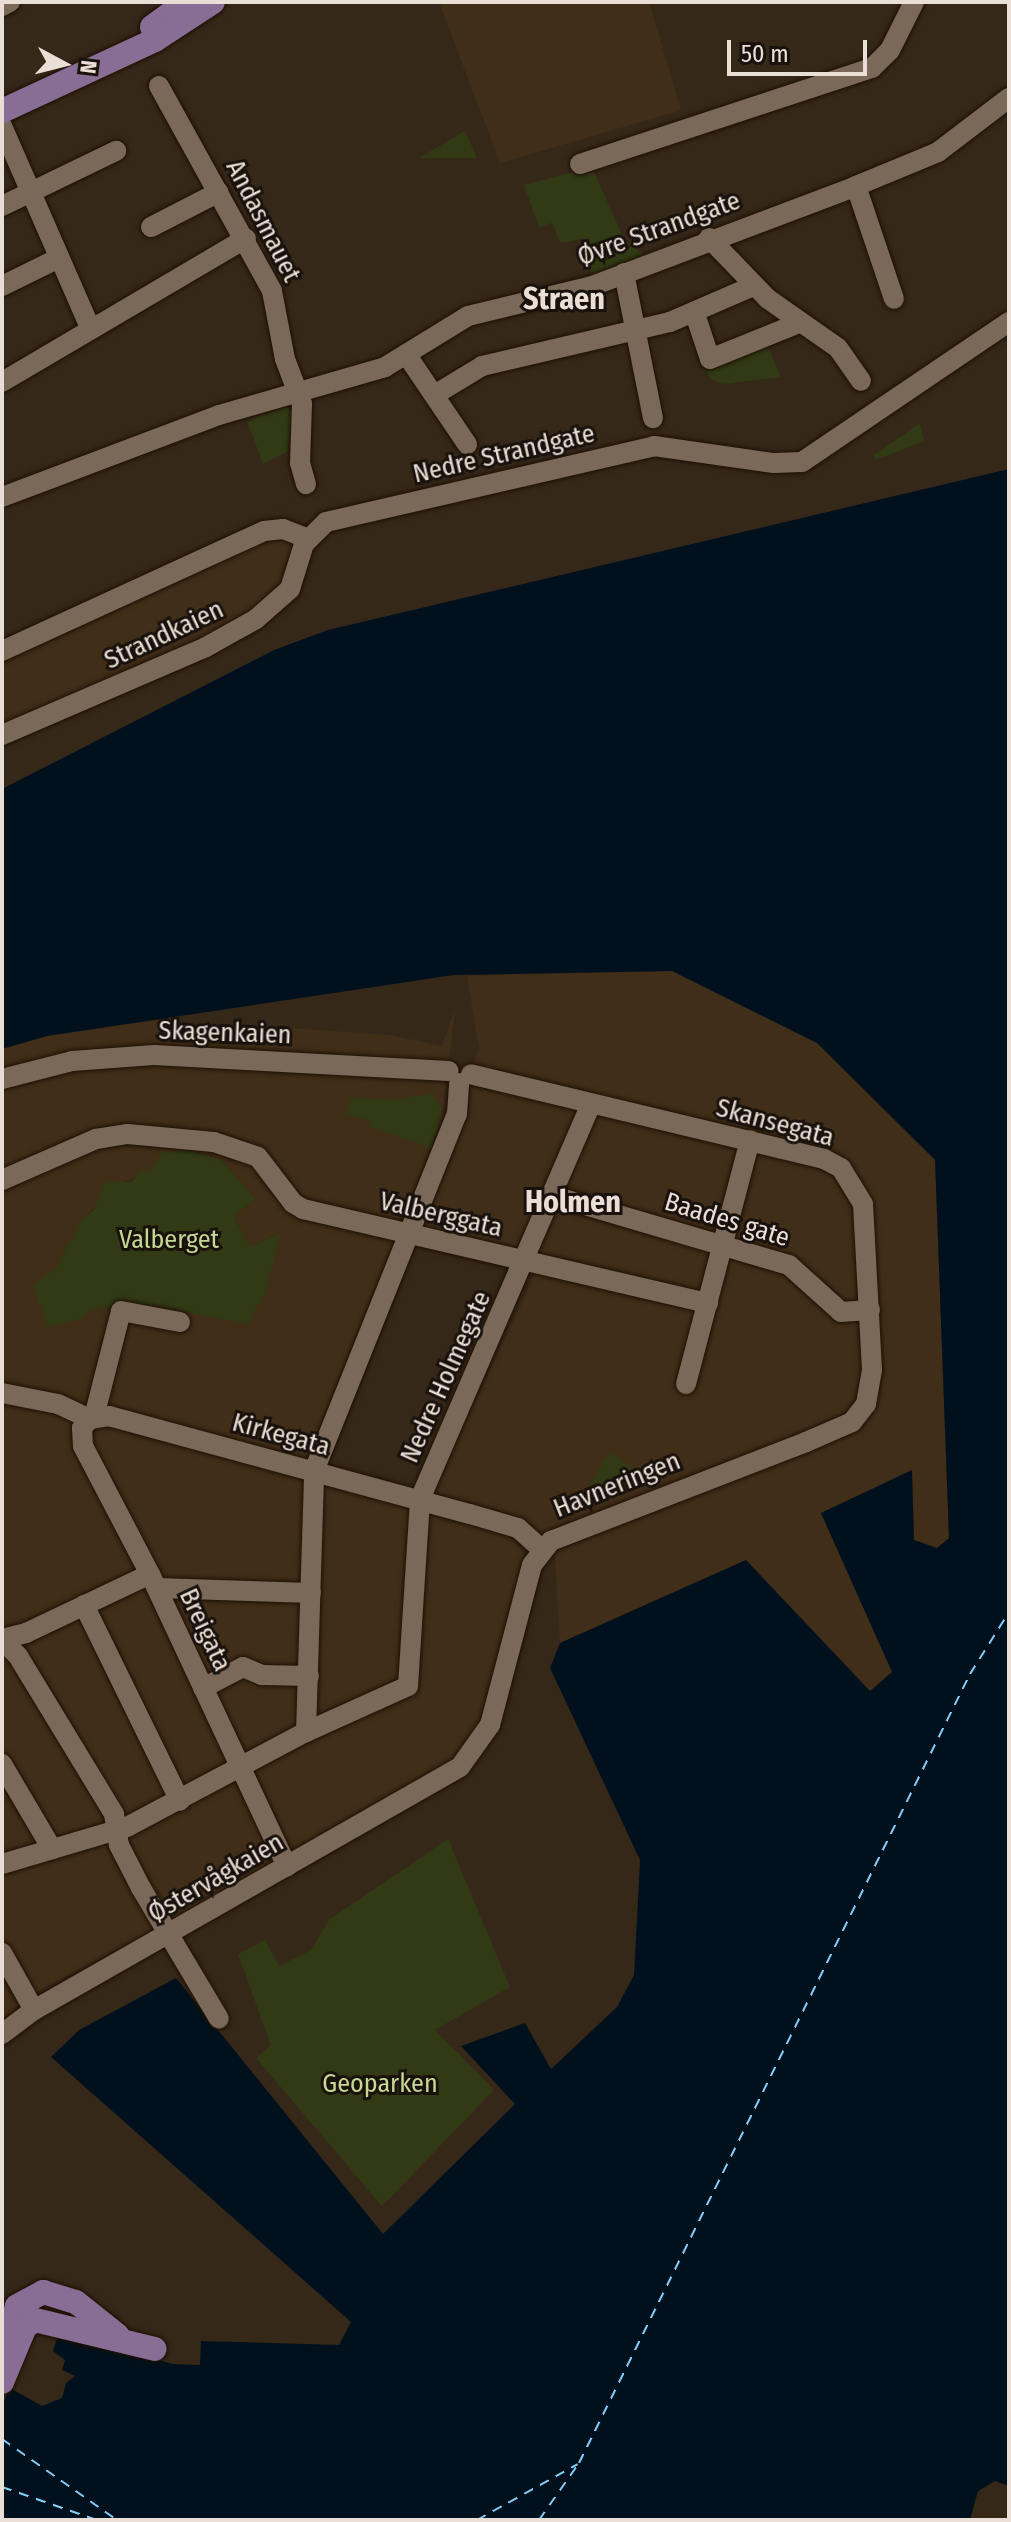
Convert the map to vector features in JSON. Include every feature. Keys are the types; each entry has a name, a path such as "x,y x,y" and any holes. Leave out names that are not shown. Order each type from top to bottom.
{"main road":[{"path":"2,111 166,34 213,2"},
{"path":"134,47 171,7"},
{"path":"4,2355 17,2306 43,2292 76,2302 130,2342"},
{"path":"2,2382 30,2322 155,2349"}],"street":[{"path":"2,6 10,2"},
{"path":"580,164 872,68 890,50 914,2"},
{"name":"Andasmauet","path":"159,86 246,238 272,291 285,359 303,408 300,463 306,484"},
{"name":"Øvre Strandgate","path":"2,497 297,390 365,375 406,354 423,339 468,316 624,273 709,238 856,186 938,152 1009,98"},
{"path":"2,126 90,327"},
{"path":"2,206 116,151"},
{"path":"856,186 894,299"},
{"path":"151,227 219,192"},
{"path":"2,382 90,327 246,238"},
{"path":"709,238 753,286 799,323 838,348 861,381"},
{"path":"2,286 59,258"},
{"path":"624,273 638,330 653,418"},
{"path":"436,394 482,366 695,314 753,286"},
{"path":"695,314 710,359 799,323"},
{"name":"Nedre Strandgate","path":"307,538 334,520 647,447 676,446 774,463 802,462 1009,322"},
{"path":"406,354 467,444"},
{"path":"2,651 264,531 283,529 307,538"},
{"name":"Strandkaien","path":"2,735 206,647 256,619 290,589 307,538"},
{"name":"Skagenkaien","path":"2,1079 72,1061 154,1055 460,1076"},
{"path":"2,1864 117,1831 180,1801 306,1732 314,1471 457,1114 460,1076"},
{"name":"Skansegata","path":"460,1076 750,1140 824,1159 848,1175 863,1204 870,1310 870,1391"},
{"name":"Nedre Holmegate","path":"306,1732 408,1686 420,1499 526,1261 591,1104"},
{"name":"Valberggata","path":"2,1180 96,1139 128,1134 214,1142 258,1157 293,1203 303,1209 708,1303"},
{"path":"686,1384 750,1140"},
{"name":"Baades gate","path":"554,1196 789,1265 841,1312 870,1310"},
{"path":"92,1418 121,1311 180,1322"},
{"name":"Havneringen","path":"425,1792 460,1767 490,1725 524,1591 541,1549 616,1512 852,1422 870,1391"},
{"name":"Kirkegata","path":"2,1393 58,1404 92,1418 106,1415 420,1499 518,1528 541,1549"},
{"name":"Breigata","path":"92,1418 82,1428 83,1446 154,1581 287,1866"},
{"path":"2,1642 84,1605 154,1581 311,1593"},
{"path":"84,1605 180,1801"},
{"path":"2,1642 2,1652"},
{"path":"2,1642 18,1656 114,1814 119,1845 164,1931 219,2019"},
{"path":"203,1688 243,1667 262,1675 309,1676"},
{"path":"2,1764 52,1849"},
{"name":"Østervågkaien","path":"2,2034 30,2001 425,1792"},
{"path":"2,1953 30,2001"},
{"name":"Østervågkaien","path":"2,2048 30,2001"}],"shaded area":[{"path":"439,2 649,2 681,110 500,163"},
{"path":"264,531 307,538 282,599 2,735 2,651"},
{"path":"672,971 817,1043 935,1159 949,1539 937,1548 914,1540 912,1471 821,1513 892,1672 870,1691 746,1560 560,1643 555,1557 516,1517 432,1493 544,1255 422,1228 479,1048 467,976"},
{"path":"455,1009 442,1119 306,1475 508,1534 524,1554 483,1718 460,1759 275,1866 33,1994 2,2020 2,1049 47,1036 171,1018 172,1033 246,1025 389,1035 442,1046","holes":["198,1152 220,1159 256,1199 233,1216 250,1247 279,1233 170,1311 143,1304 93,1309 78,1320 60,1321 34,1286 55,1269 83,1219 116,1185"]}],"green space":[{"path":"465,131 477,158 419,158"},
{"path":"592,167 624,239 644,255 591,275 586,238 561,243 552,223 539,227 524,185"},
{"path":"773,344 769,348 780,377 722,384 711,379 705,367"},
{"path":"286,407 294,413 287,452 263,464 247,421"},
{"path":"920,423 924,441 876,460 874,455"},
{"path":"432,1093 441,1108 432,1148 369,1126 370,1120 345,1115 352,1097 392,1100"},
{"name":"Valberget","path":"186,1150 220,1159 256,1199 233,1216 250,1247 280,1233 266,1290 248,1324 143,1304 93,1309 78,1320 48,1327 33,1286 55,1269 83,1218 94,1210 106,1181 131,1182 141,1171 150,1172 163,1152"},
{"path":"610,1452 644,1475 641,1480 581,1500"},
{"name":"Geoparken","path":"448,1839 510,1987 435,2030 494,2090 382,2206 256,2058 271,2045 238,1954 265,1940 279,1966 311,1950 329,1920"}],"water":[{"path":"1009,469 1009,2486 995,2481 978,2491 970,2520 2,2520 2,2406 10,2388 42,2406 62,2398 66,2383 75,2376 62,2370 65,2360 53,2351 57,2338 70,2336 173,2364 200,2365 201,2341 339,2345 351,2322 51,2057 79,2030 176,1978 383,2234 515,2104 461,2046 525,2023 551,2069 617,2007 634,1975 640,1860 550,1668 560,1643 746,1560 870,1691 892,1672 821,1513 912,1470 914,1540 937,1548 949,1538 935,1160 817,1043 672,971 454,975 47,1036 2,1049 2,789 274,650 328,630"}],"ferry route":[{"path":"539,2520 579,2463 970,1674 1009,1612"},
{"path":"2,2439 117,2520"},
{"path":"477,2520 578,2464"},
{"path":"2,2487 97,2520"}],"district":[{"name":"Straen","path":"564,299"},
{"name":"Holmen","path":"573,1202"}]}
